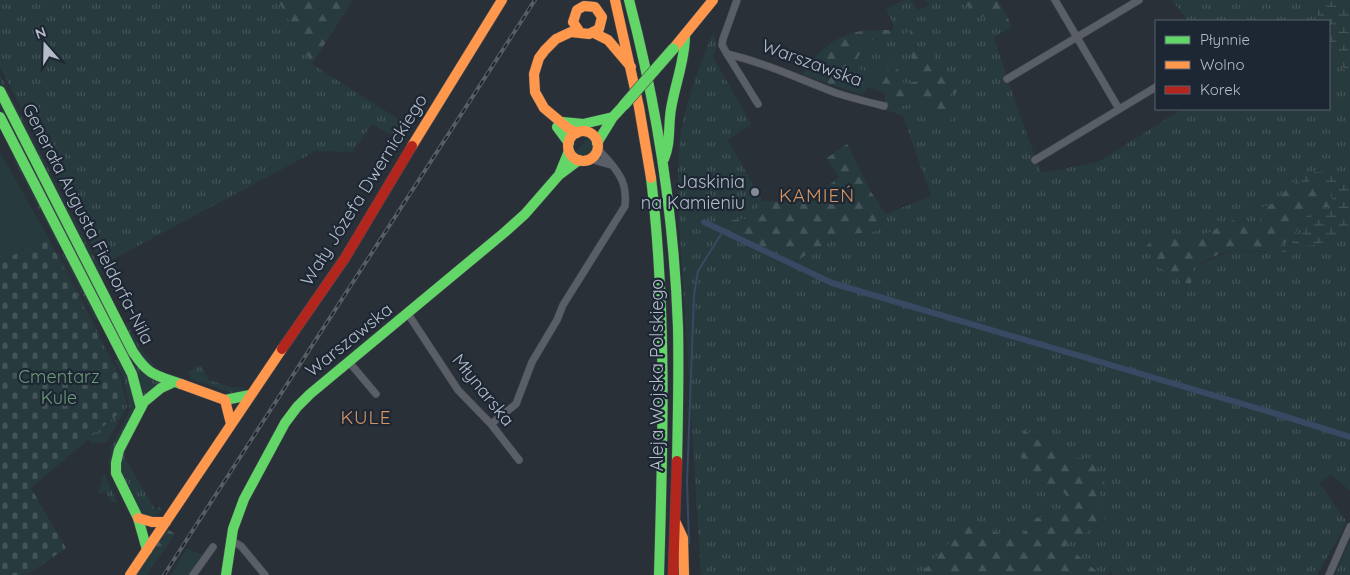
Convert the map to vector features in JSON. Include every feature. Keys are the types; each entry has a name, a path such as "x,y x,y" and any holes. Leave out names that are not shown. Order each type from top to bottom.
{"street":[{"name":"Wały Józefa Dwernickiego","path":"130,575 344,258 502,0"},
{"name":"Aleja Wojska Polskiego","path":"615,0 632,68 646,143 655,211 661,286 663,354 659,575"},
{"name":"Aleja Wojska Polskiego","path":"628,0 638,35 663,160 675,282 678,329 673,575"},
{"path":"569,147 570,139 600,126 624,105 713,0"},
{"path":"737,0 722,45 758,104"},
{"path":"1055,0 1120,109"},
{"path":"1007,79 1139,0"},
{"path":"585,3 592,6 597,5 602,22 599,29 594,33 585,34 576,27 575,14 585,3"},
{"path":"491,424 516,404 532,362 558,320 563,305 625,206 624,184 610,161 600,152 596,138 583,132 566,128 562,122 545,108 539,100 534,86 534,69 541,54 554,40 576,27"},
{"path":"576,27 551,35 537,47 529,60 526,79 532,102 543,116 565,136 572,155 585,160 611,165"},
{"path":"594,33 608,40 632,68"},
{"path":"663,160 668,150 670,114 674,92 687,49 685,35"},
{"name":"Warszawska","path":"727,54 793,75 836,93 884,106"},
{"path":"1035,160 1155,88"},
{"name":"Generała Augusta Fieldorfa-Nila","path":"0,91 133,352 144,368 155,375 198,388 225,400"},
{"name":"Generała Augusta Fieldorfa-Nila","path":"0,117 132,374 141,408"},
{"path":"562,122 583,124 609,118"},
{"path":"585,160 597,152 609,118"},
{"name":"Warszawska","path":"559,175 569,147"},
{"name":"Warszawska","path":"226,575 230,540 237,514 286,423 310,394 505,232 537,201 559,175 585,160"},
{"name":"Młynarska","path":"408,314 458,390 491,424 519,460"},
{"path":"349,362 376,394"},
{"path":"147,550 138,518 116,473 116,463 119,450 141,408 151,394 174,382"},
{"path":"231,424 225,400 250,395"},
{"path":"138,518 152,522 166,522"},
{"path":"674,519 683,538 684,575"},
{"path":"1329,575 1350,528"},
{"path":"230,540 241,546 265,575"},
{"path":"193,575 213,548"}],"green space":[{"path":"0,0 278,0 312,64 412,128 404,142 372,124 352,152 316,151 102,265 0,67"},
{"path":"278,0 353,0 312,64"},
{"path":"905,0 911,0 918,10 929,6 926,0 961,0 962,3 979,13 996,27 1009,20 1012,27 994,37 1041,173 1098,162 1180,110 1330,110 1330,48 1350,78 1350,182 1333,173 1308,172 1299,189 1311,180 1329,192 1337,208 1318,211 1302,234 1281,252 1350,236 1350,491 1331,474 1319,483 1347,522 1317,575 1113,575 1110,570 1107,575 1101,575 1065,545 1105,521 1070,459 1025,430 1032,481 1060,488 1074,505 1056,516 1036,518 1017,540 968,522 920,575 701,575 678,203 680,136 699,67 713,32 717,47 713,57 751,124 728,140 762,201 753,218 725,221 794,263 815,249 844,235 877,231 885,222 886,214 931,196 903,116 884,109 886,104 902,106 925,98 934,125 951,100 951,93 942,72 916,50 912,30 905,34 918,81 904,84 893,78 857,69 858,57 867,42 894,34 893,23 886,9","holes":["1295,184 1293,193 1299,200 1333,207 1317,207 1301,216 1298,232 1266,252 1231,251 1193,267 1159,268 1153,240 1185,238 1206,234 1219,228 1250,230 1277,202 1286,189"]},
{"path":"961,0 998,0 1009,20 996,27 979,13 962,3"},
{"path":"1172,0 1319,0 1317,20 1187,20"},
{"path":"1319,0 1350,0 1350,78 1330,48 1330,20 1317,20"},
{"path":"868,30 893,30 894,34 867,42 858,57 858,69 892,78 884,62 892,57 904,84 918,81 905,34 912,30 916,50 930,48 942,72 956,71 961,86 956,93 951,94 951,100 954,101 951,125 934,125 925,98 902,106 886,104 884,93 867,87 863,95 803,75 803,72 823,49 847,35"},
{"path":"0,75 103,274 101,275 92,263 0,84"},
{"path":"0,98 111,314 106,317 0,107"},
{"path":"589,137 594,145 591,153 583,157 575,152"},
{"path":"847,144 871,192 886,214 885,222 877,231 844,235 815,249 794,263 723,226 725,221 753,218 762,201 805,201 824,194 827,187 839,177 827,158"},
{"path":"15,151 62,244 58,246 13,158"},
{"path":"0,152 48,237 0,262"},
{"path":"1308,172 1333,173 1350,182 1350,236 1280,253 1302,234 1303,218 1318,211 1337,208 1329,192 1311,180 1299,189 1299,178"},
{"path":"1292,181 1295,184 1293,193 1299,199 1311,183 1326,193 1334,207 1317,207 1301,216 1296,233 1279,246 1266,251 1240,250 1217,255 1193,267 1195,276 1190,284 1178,280 1159,267 1156,256 1145,248 1152,240 1185,238 1206,234 1233,220 1246,221 1250,230 1260,221 1263,207 1277,202"},
{"name":"Cmentarz Kule","path":"48,237 119,377 119,413 31,488 66,548 27,575 0,575 0,262"},
{"path":"66,252 99,319 96,321 62,254"},
{"path":"57,253 121,379 127,407 107,442 92,443 88,439 119,413 119,377"},
{"path":"113,320 133,358 166,381 143,401 108,322"},
{"path":"127,323 142,351 158,369 185,380 161,374 146,365 123,325"},
{"path":"117,359 132,385 135,407 127,432 108,465 111,447 130,410 123,376 114,360"},
{"path":"200,365 209,380 233,388 247,387 235,394 191,379 189,371"},
{"path":"1024,430 1070,459 1089,458 1105,484 1099,491 1105,521 1066,545 1101,575 920,575 968,522 1017,540 1036,518 1056,516 1074,505 1060,488 1032,481 1019,452"},
{"path":"124,451 125,458 155,510 160,507 162,511 150,519 140,513 122,476 121,465"},
{"path":"104,473 117,502 111,502 106,491 98,494"},
{"path":"166,528 175,534 147,575 134,575"},
{"path":"1350,539 1350,575 1335,575"},
{"path":"187,548 205,556 192,575 171,575"}],"waterway":[{"path":"704,222 832,283 1350,437"},
{"path":"689,543 687,482 694,295 698,271 723,231"}],"railway":[{"path":"164,575 535,0"}],"traffic: fast":[{"path":"629,0 656,121 673,244 678,327 677,461"},
{"path":"664,159 671,109 685,45 685,35"},
{"path":"624,105 673,49"},
{"path":"0,91 133,352 153,374 181,384"},
{"path":"597,143 613,117 624,105"},
{"path":"0,117 132,374 141,408"},
{"path":"562,122 583,124 613,117"},
{"path":"557,127 569,143"},
{"path":"560,173 569,151"},
{"path":"226,575 233,529 244,499 285,423 297,407 310,394 505,232 525,214 559,175 579,160"},
{"path":"651,178 660,277 662,327 662,475 659,575"},
{"path":"147,550 138,518 116,473 116,463 119,450 144,402 161,388 174,382"},
{"path":"225,400 250,395"}],"traffic: slow":[{"path":"412,146 502,0"},
{"path":"615,0 639,107 651,178"},
{"path":"673,49 713,0"},
{"path":"577,133 569,129 544,108 535,92 534,74 539,58 556,39 571,32 589,34 599,29 602,17 595,7 584,6 577,10 573,22 579,31"},
{"path":"594,33 608,40 631,67"},
{"path":"583,131 589,132 597,140 598,146 597,152 589,160 583,161 577,160 569,152 568,146 569,140 577,132 583,131"},
{"path":"130,575 282,349"},
{"path":"181,384 225,400 231,424"},
{"path":"138,518 152,522 166,522"},
{"path":"676,523 683,538 684,575"}],"traffic: jam":[{"path":"282,349 345,258 412,146"},
{"path":"673,575 677,461"}],"place":[{"name":"Jaskinia na Kamieniu","path":"755,192"}],"district":[{"name":"KAMIEŃ","path":"817,195"},
{"name":"KULE","path":"366,417"}]}
